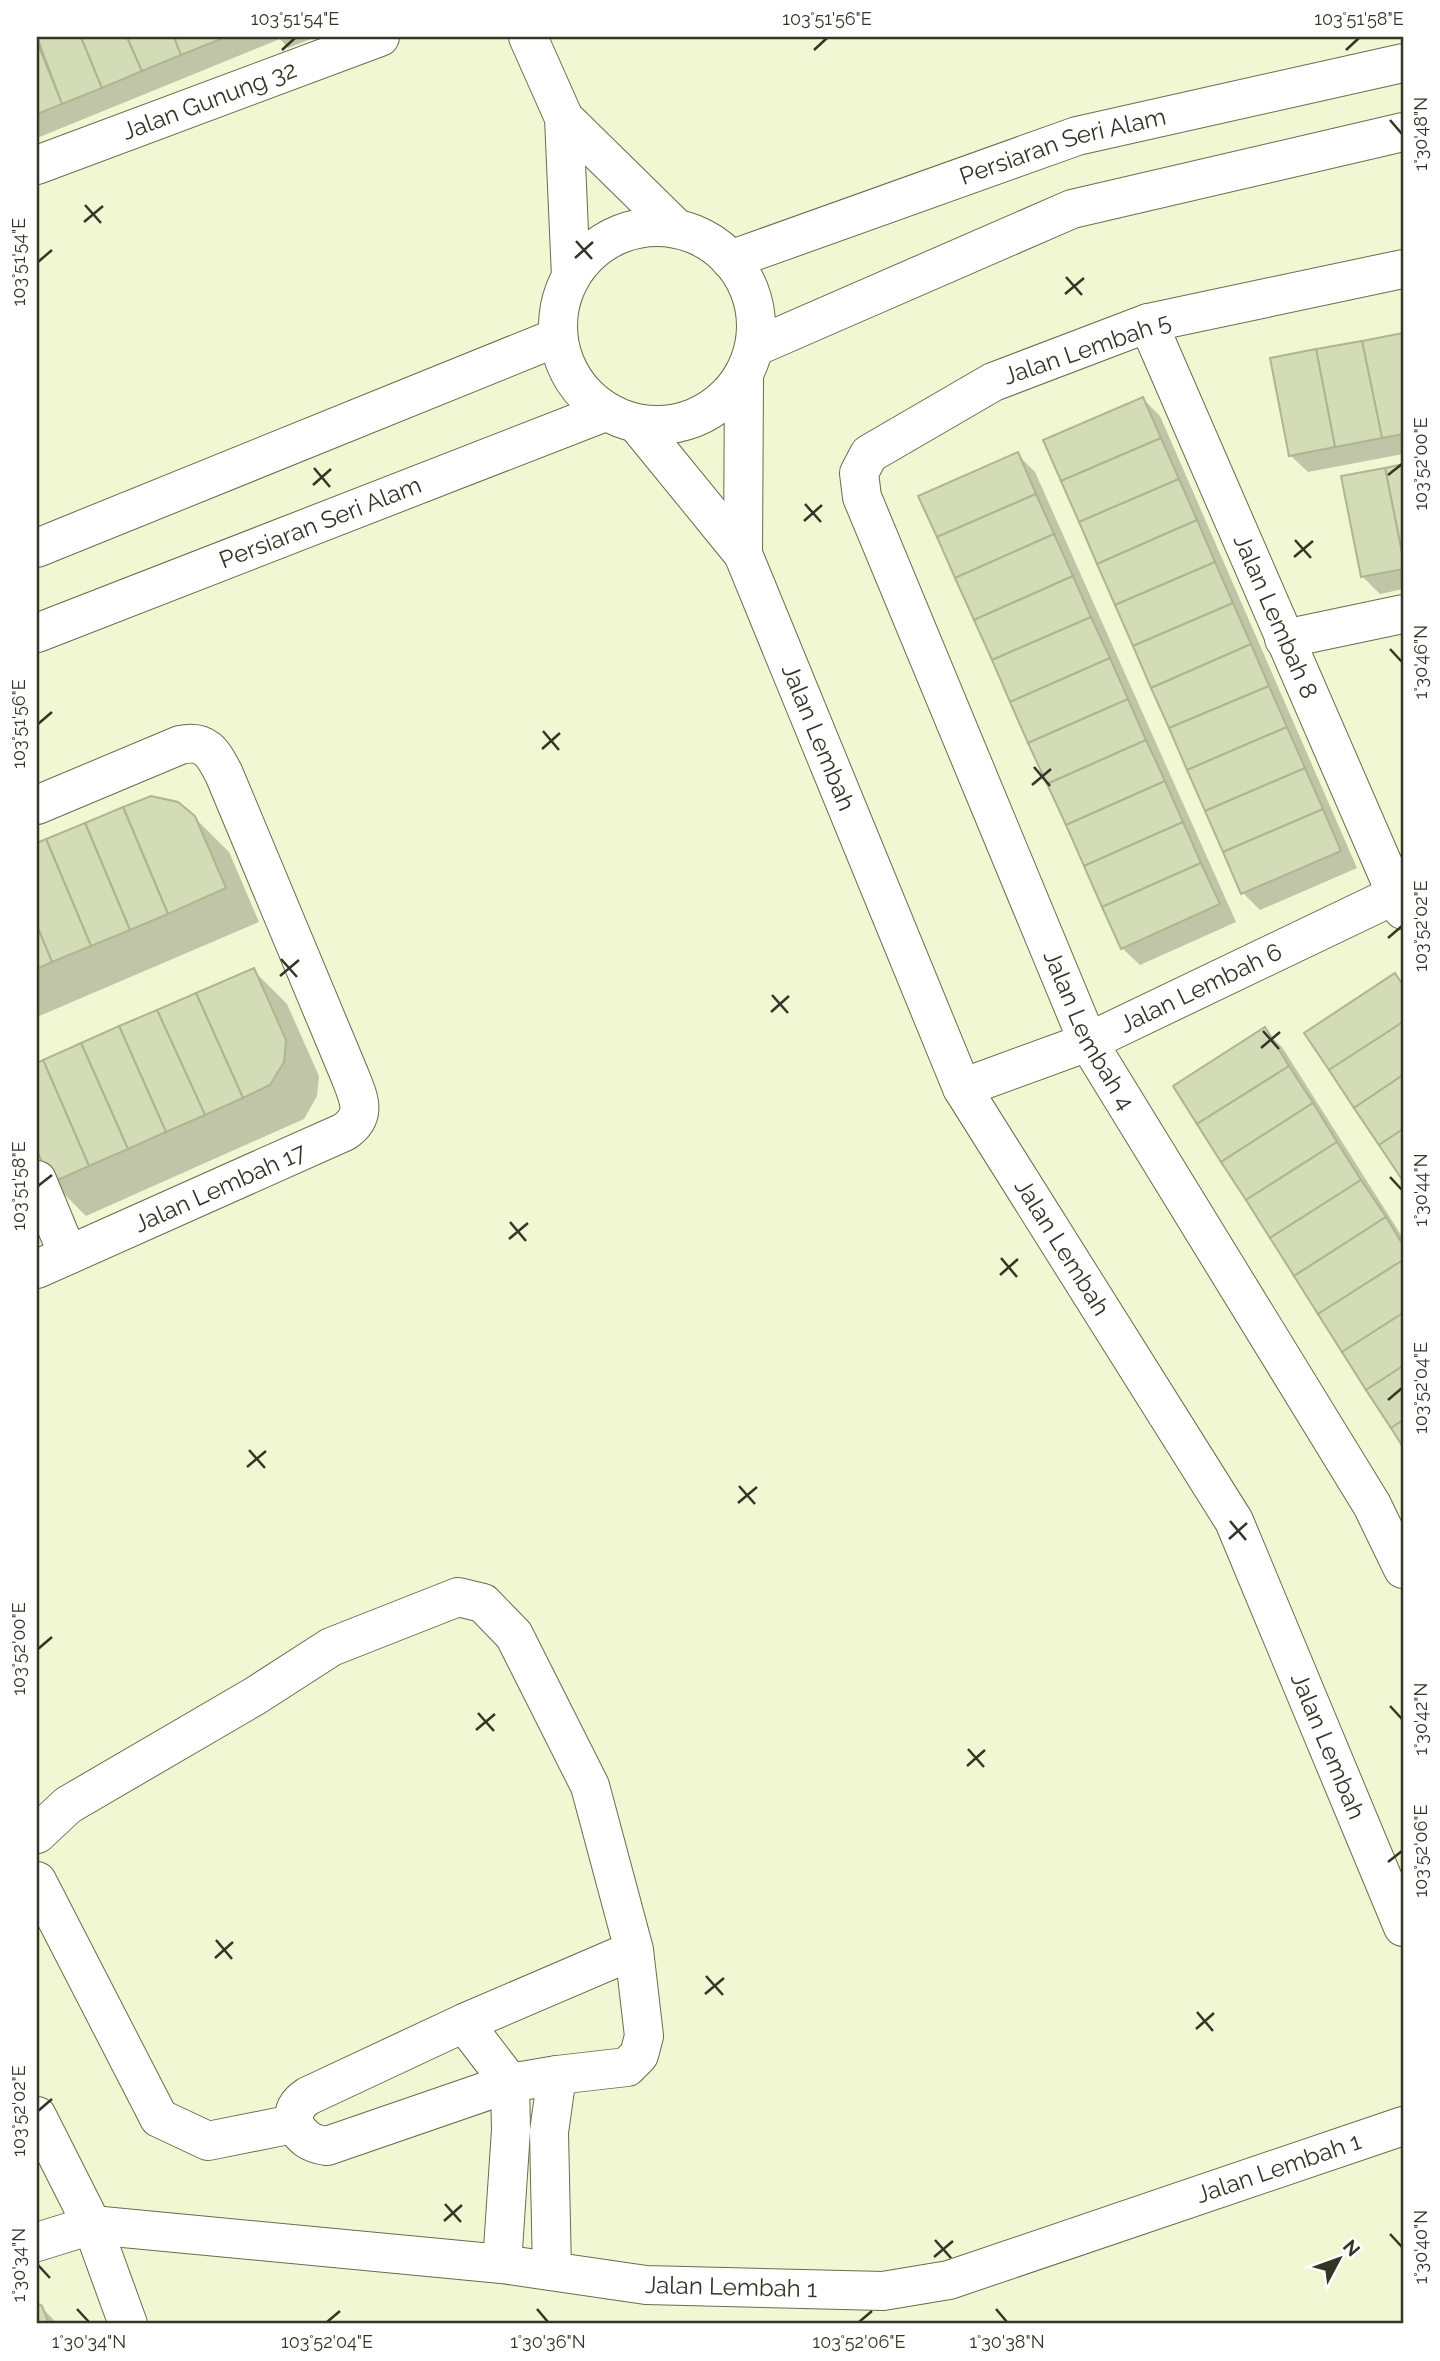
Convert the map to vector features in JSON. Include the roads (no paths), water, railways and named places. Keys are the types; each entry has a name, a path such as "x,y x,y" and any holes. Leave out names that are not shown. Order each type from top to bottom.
{"street":[{"name":"Jalan Gunung 32","path":"37,165 380,37"},
{"path":"528,37 564,118 571,277"},
{"name":"Persiaran Seri Alam","path":"730,260 1077,136 1403,63"},
{"path":"564,118 677,229"},
{"path":"749,361 1072,209 1403,132"},
{"path":"646,227 677,229 706,240 730,260 748,285 756,316 749,361 724,400 698,417 668,425 621,418 584,394 566,367 558,337 559,306 571,277 590,253 615,235 646,227"},
{"name":"Jalan Lembah 5","path":"869,454 993,382 1148,323 1403,269"},
{"name":"Jalan Lembah 8","path":"1148,323 1399,902"},
{"path":"37,548 558,337"},
{"name":"Jalan Lembah","path":"743,554 749,361"},
{"name":"Persiaran Seri Alam","path":"37,633 621,418"},
{"name":"Jalan Lembah","path":"621,418 743,554 962,1088 1234,1521 1403,1927"},
{"name":"Jalan Lembah 4","path":"869,454 859,473 862,497 1088,1042 1392,1517 1403,1569"},
{"path":"1284,639 1403,614"},
{"name":"Jalan Lembah 17","path":"37,805 180,745 201,744 210,750 224,774 350,1076 360,1107 358,1118 344,1132 52,1262"},
{"name":"Jalan Lembah 6","path":"962,1088 1088,1042 1399,902"},
{"path":"37,1180 52,1262"},
{"path":"37,1834 68,1805 255,1696 331,1647 458,1597 483,1603 514,1635 590,1786 634,1950 644,2036 639,2054 627,2067 510,2083 327,2146 303,2138 293,2124 294,2110 308,2096 464,2023 634,1950"},
{"path":"37,1881 159,2118 208,2141 293,2124"},
{"path":"464,2023 510,2083 511,2130 502,2264"},
{"path":"552,2271 549,2132 557,2075"},
{"path":"37,2116 92,2225 128,2324"},
{"name":"Jalan Lembah 1","path":"37,2242 92,2225 502,2264 646,2285 883,2291 949,2280 1403,2126"}]}
